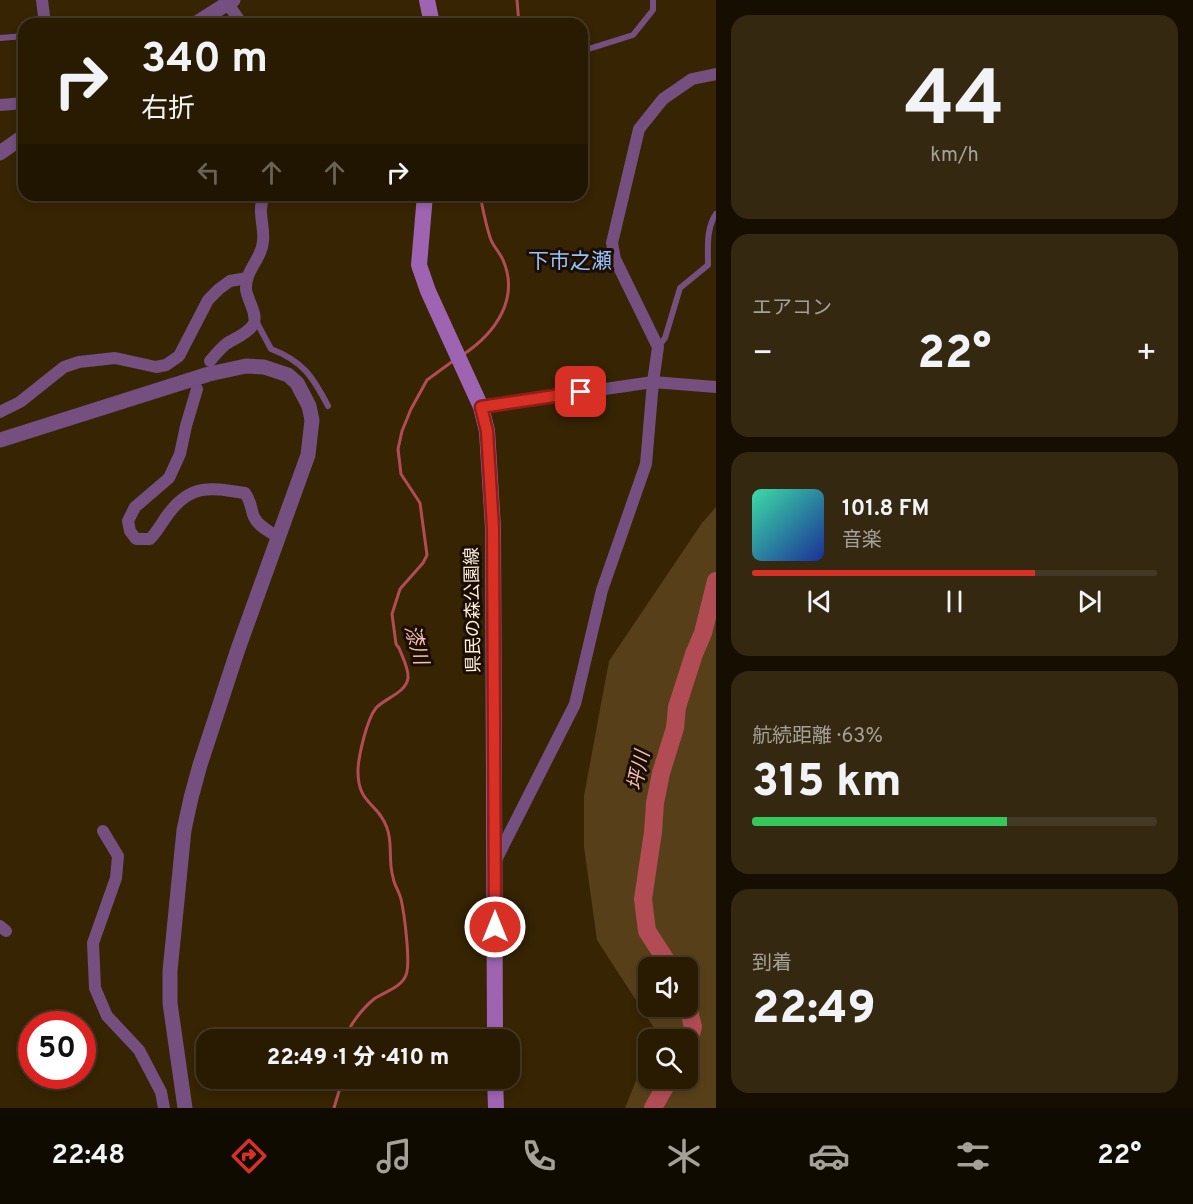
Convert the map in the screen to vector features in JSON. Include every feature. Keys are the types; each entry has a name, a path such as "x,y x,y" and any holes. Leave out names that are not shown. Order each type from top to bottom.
{"main road":[{"path":"427,0 431,18"},
{"name":"県民の森公園線","path":"424,201 419,265 447,334 478,400 487,431 493,528 495,1029"},
{"path":"495,1089 496,1108"}],"street":[{"path":"42,0 44,18"},
{"path":"204,18 229,1 239,18"},
{"path":"495,862 575,704 602,590 646,464 658,347 615,260 612,243 639,129 663,99 692,79 716,74"},
{"path":"0,105 18,104"},
{"path":"0,153 18,140"},
{"path":"210,361 221,348 246,332 255,318 246,290 247,278 261,252 264,239 261,209 263,201"},
{"path":"0,412 20,402 64,367 80,362 115,358 156,367 166,365 179,356 208,300 230,281 247,278"},
{"path":"0,440 209,374 246,366 264,367 288,375 304,394 312,420 308,455 200,765 184,831 170,971 170,1003 185,1108"},
{"path":"478,400 653,382 716,387"},
{"path":"197,389 180,454 169,478 135,507 128,521 130,531 136,539 150,539 182,498 197,491 213,488 246,493 252,502 254,518 261,526 278,537"},
{"path":"103,831 118,856 116,878 93,943 95,988 107,1016 139,1050 161,1092 164,1108"}],"lane":[{"path":"588,49 633,35 653,10 653,0"},
{"path":"0,38 18,36"},
{"path":"658,347 665,338 680,288 708,265 708,237 712,219 716,214"},
{"path":"255,318 271,350 287,355 310,374 328,406"}],"shaded area":[{"path":"716,507 716,1108 625,1108 638,1076 638,1089 698,1089 698,1029 655,1029 647,1017 698,1017 698,957 638,957 638,1003 597,940 584,847 584,796 609,661 702,523"}],"waterway":[{"name":"漆川","path":"517,0 518,18"},
{"name":"漆川","path":"464,354 486,336 502,314 508,288 503,260 491,240 481,201"},
{"name":"漆川","path":"349,1029 374,999 404,979 407,969 404,915 401,899 394,883 389,834 379,813 364,797 358,769 364,737 373,713 380,704 403,688 408,678 405,663 396,644 392,614 400,589 423,563 427,555 420,503 401,474 398,449 402,431 427,380 453,361"},
{"name":"坪川","path":"664,957 647,931 643,899 655,803 661,773 675,728 677,707 703,633 716,581"},
{"name":"坪川","path":"691,1017 692,1029"},
{"name":"漆川","path":"334,1108 340,1089"},
{"name":"坪川","path":"653,1108 664,1089"}],"district":[{"name":"下市之瀬","path":"570,262"}],"route":[{"path":"495,927 493,528 487,431 481,407 581,392"}]}
